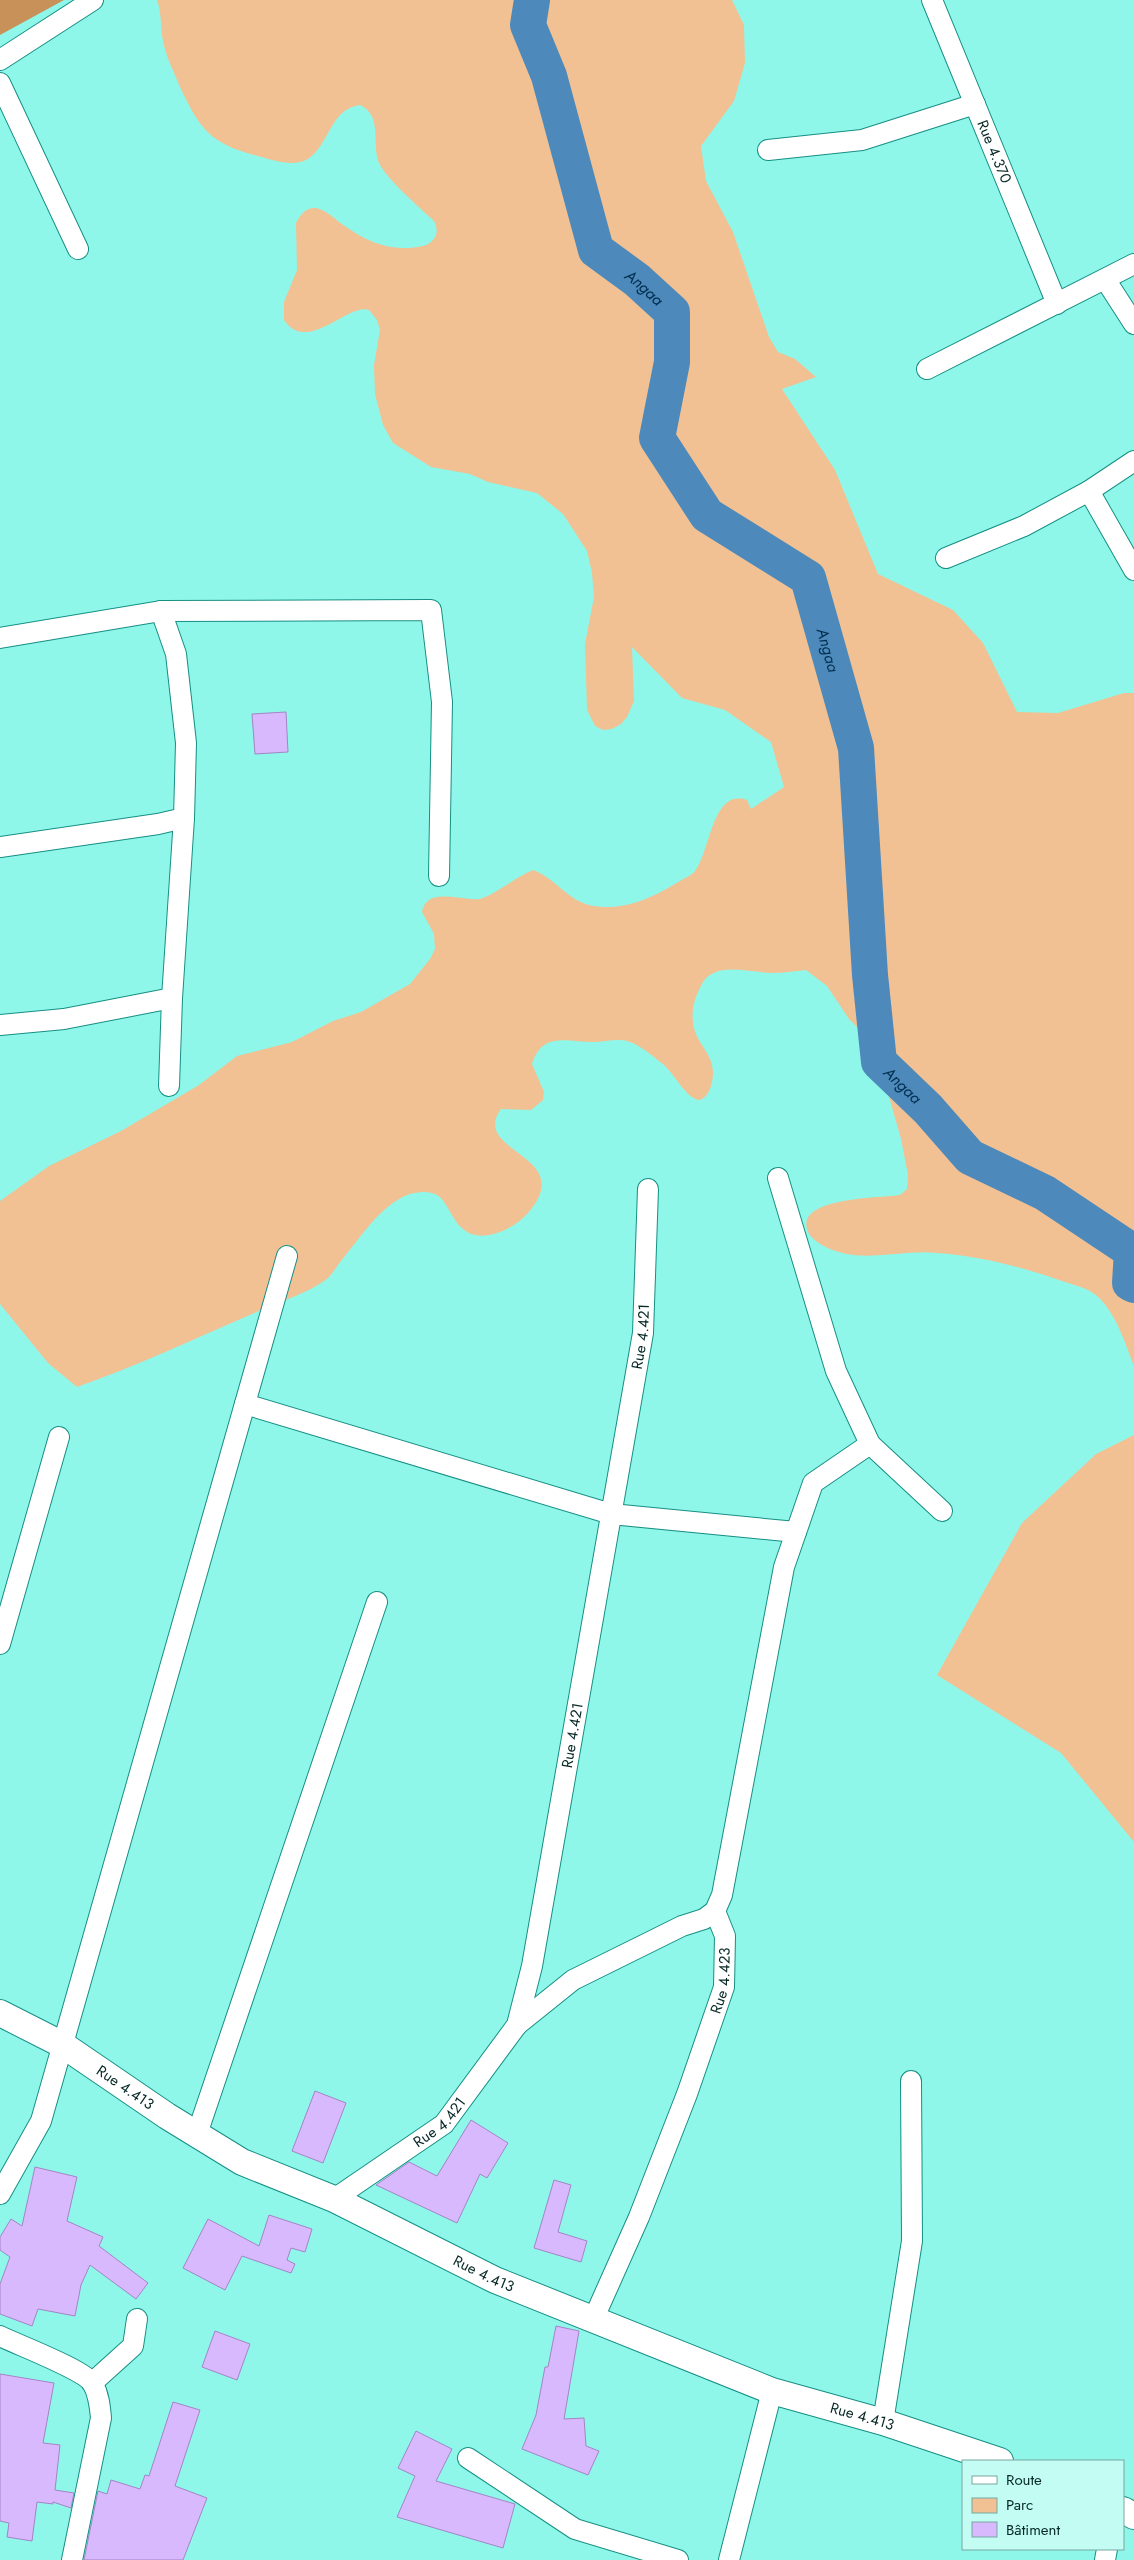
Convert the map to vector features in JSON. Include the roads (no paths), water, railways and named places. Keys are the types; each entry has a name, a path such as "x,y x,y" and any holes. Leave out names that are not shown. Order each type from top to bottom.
{"street":[{"path":"0,60 93,0"},
{"name":"Rue 4.370","path":"932,0 1056,304"},
{"path":"0,83 78,249"},
{"path":"768,150 862,140 975,104"},
{"path":"927,369 1134,264"},
{"path":"1105,279 1134,324"},
{"path":"946,558 1024,526 1089,491 1134,461"},
{"path":"1089,491 1134,570"},
{"path":"0,638 161,611 431,610 442,702 439,876"},
{"path":"161,611 176,654 186,743 184,818 172,998 169,1086"},
{"path":"0,847 158,824 184,818"},
{"path":"0,1025 64,1019 172,998"},
{"path":"778,1178 836,1371 870,1444 942,1511"},
{"name":"Rue 4.421","path":"334,2199 444,2124 517,2025 532,1966 643,1333 648,1190"},
{"path":"0,2194 42,2121 287,1256"},
{"path":"245,1404 611,1514 796,1532"},
{"path":"0,1644 59,1437"},
{"path":"517,2025 573,1980 682,1926 704,1919 715,1911 722,1895 784,1567 813,1483 870,1444"},
{"path":"197,2134 377,1602"},
{"name":"Rue 4.423","path":"593,2320 640,2217 687,2094 724,1987 725,1936 715,1911"},
{"name":"Rue 4.413","path":"0,2013 63,2045 242,2162 334,2199 495,2280 772,2390 883,2422 997,2460"},
{"path":"883,2422 912,2241 911,2081"},
{"path":"92,2383 132,2346 137,2319"},
{"path":"0,2336 79,2372 92,2383 100,2403 101,2418 72,2560"},
{"path":"730,2560 772,2390"},
{"path":"468,2458 575,2529 678,2560"}],"waterway":[{"name":"Angaa","path":"532,0 528,25 549,76 596,250 637,280 672,312 672,362 657,438 707,515 808,578 856,748 870,975 879,1062 928,1109 970,1157 1045,1193 1132,1251 1130,1283 1134,1285"}]}
